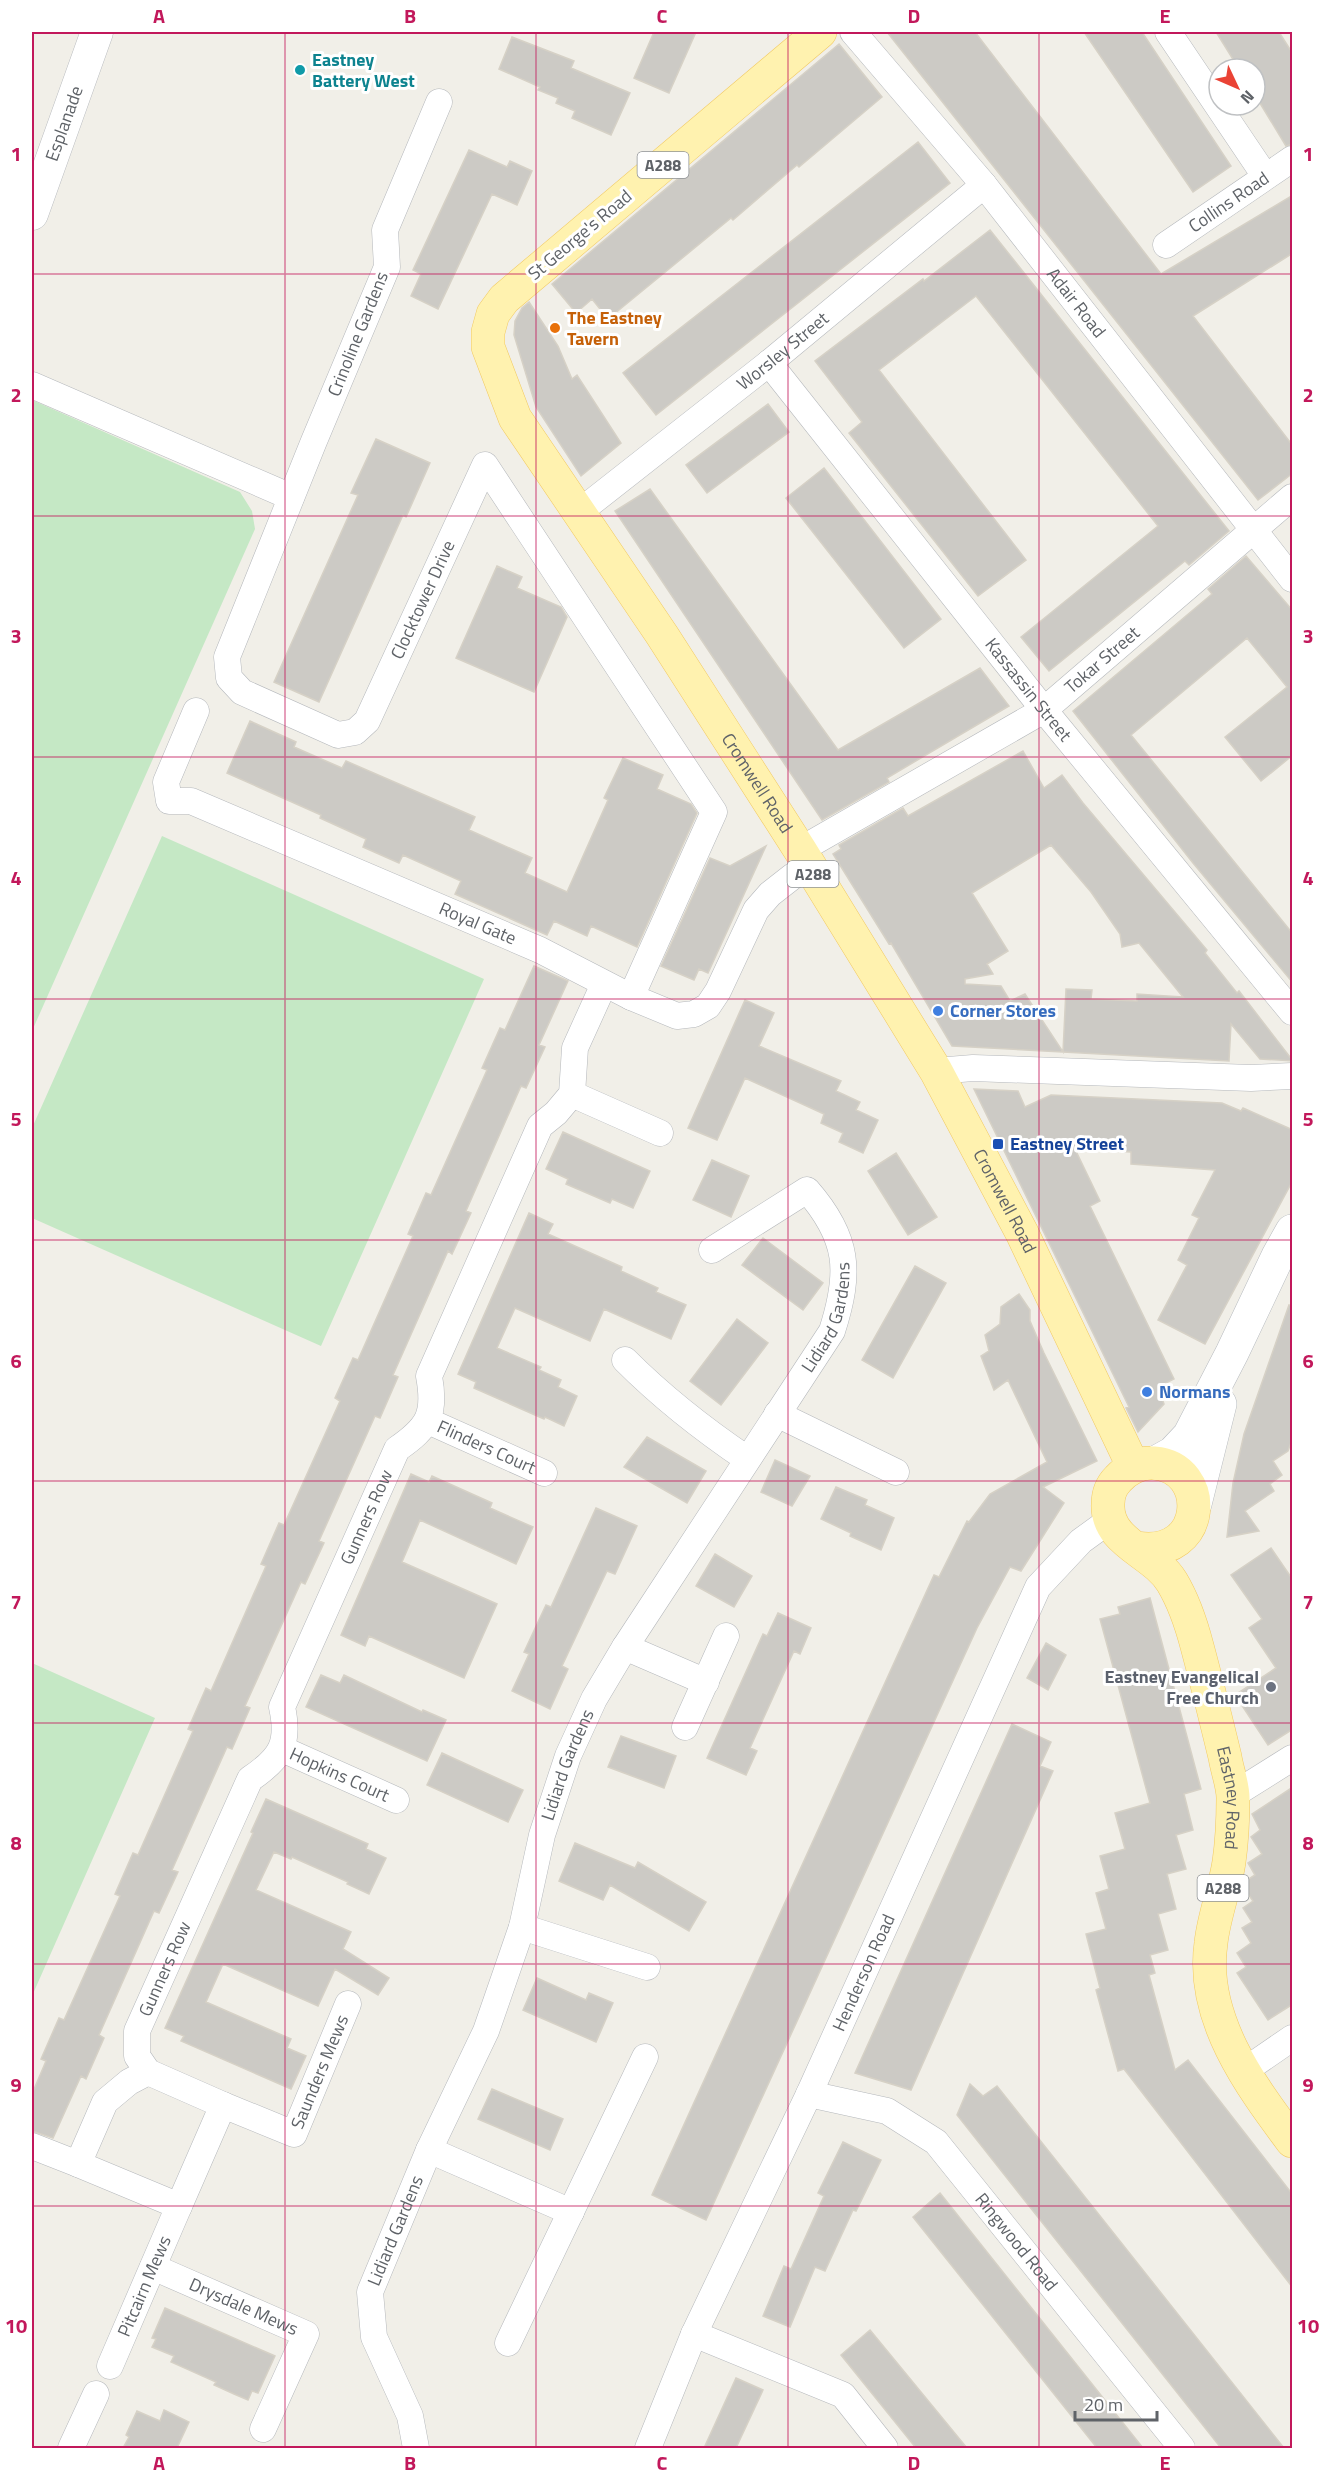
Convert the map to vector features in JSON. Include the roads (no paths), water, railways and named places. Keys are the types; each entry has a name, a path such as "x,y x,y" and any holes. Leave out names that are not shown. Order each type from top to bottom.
{"main road":[{"name":"St George's Road","path":"504,299 820,32"},
{"name":"Cromwell Road","path":"504,299 493,314 488,332 488,347 515,417 662,635 936,1071 1144,1465"},
{"path":"1110,1520 1107,1512 1108,1496 1114,1482 1144,1465 1173,1453 1190,1436 1233,1353 1278,1256 1293,1231"},
{"path":"1137,1548 1152,1550 1167,1547 1180,1539 1192,1516 1233,1353"},
{"name":"A288","path":"1144,1465 1171,1468 1183,1477 1191,1490 1192,1516"},
{"name":"Eastney Road","path":"1190,1618 1192,1516"},
{"name":"A288","path":"1110,1520 1111,1526 1120,1538 1137,1548"},
{"name":"Eastney Road","path":"1137,1548 1157,1564 1171,1580 1190,1618 1215,1712 1233,1795 1229,1862 1210,1942 1208,1971 1220,2024 1262,2101 1293,2141"}],"street":[{"name":"Esplanade","path":"32,214 97,32"},
{"name":"Adair Road","path":"853,32 984,185 1253,531 1293,579"},
{"path":"1168,32 1265,177"},
{"name":"Crinoline Gardens","path":"291,497 387,267 386,230 439,102"},
{"name":"Collins Road","path":"1166,244 1293,159"},
{"name":"Worsley Street","path":"578,513 769,363 984,185"},
{"name":"Kassassin Street","path":"769,363 1044,710 1293,1012"},
{"path":"32,385 291,497"},
{"name":"Clocktower Drive","path":"291,497 227,657 229,678 242,693 338,735 355,732 367,721 485,465 714,812 631,997"},
{"name":"Tokar Street","path":"804,858 1044,710 1293,497"},
{"name":"Royal Gate","path":"196,711 166,782 169,801 191,801 540,950 604,984 677,1016 694,1014 708,1006 718,992 756,910 770,894 793,876 804,858"},
{"path":"428,1421 433,1399 429,1376 540,1126 556,1113 572,1094 575,1048 604,984"},
{"path":"936,1071 973,1068 1251,1078 1293,1076"},
{"path":"572,1094 660,1133"},
{"name":"Lidiard Gardens","path":"416,2448 410,2416 374,2337 370,2292 429,2150 486,2031 522,1927 542,1834 568,1756 594,1699 625,1647 832,1331 842,1298 844,1255 836,1231 807,1190 712,1250"},
{"path":"625,1360 645,1380 747,1459"},
{"path":"777,1414 896,1472"},
{"name":"Flinders Court","path":"428,1421 544,1473"},
{"name":"Gunners Row","path":"142,2064 137,2031 250,1779 268,1766 282,1749 286,1728 282,1707 397,1449 416,1436 428,1421"},
{"name":"Henderson Road","path":"648,2448 694,2334 809,2094 1038,1587 1081,1541 1110,1520"},
{"path":"685,1727 726,1636"},
{"path":"625,1647 706,1682"},
{"name":"Hopkins Court","path":"282,1749 396,1800"},
{"path":"1233,1795 1293,1758"},
{"path":"522,1927 647,1967"},
{"name":"Saunders Mews","path":"223,2104 294,2134 348,2004"},
{"path":"1244,2071 1293,2038"},
{"path":"508,2343 645,2057"},
{"path":"78,2164 105,2102 129,2082 142,2064 223,2104"},
{"name":"Ringwood Road","path":"809,2094 887,2111 936,2142 1182,2448"},
{"name":"Pitcairn Mews","path":"110,2366 223,2104"},
{"path":"32,2146 179,2205"},
{"path":"429,2150 571,2212"},
{"name":"Drysdale Mews","path":"153,2267 306,2334 263,2430"},
{"path":"694,2334 843,2395 885,2448"},
{"path":"71,2448 96,2394"}],"place":[{"name":"Eastney Battery West","path":"300,70"},
{"name":"The Eastney Tavern","path":"555,328"},
{"name":"Corner Stores","path":"938,1011"},
{"name":"Eastney Street","path":"998,1144"},
{"name":"Normans","path":"1147,1392"},
{"name":"Eastney Evangelical Free Church","path":"1271,1687"}]}
